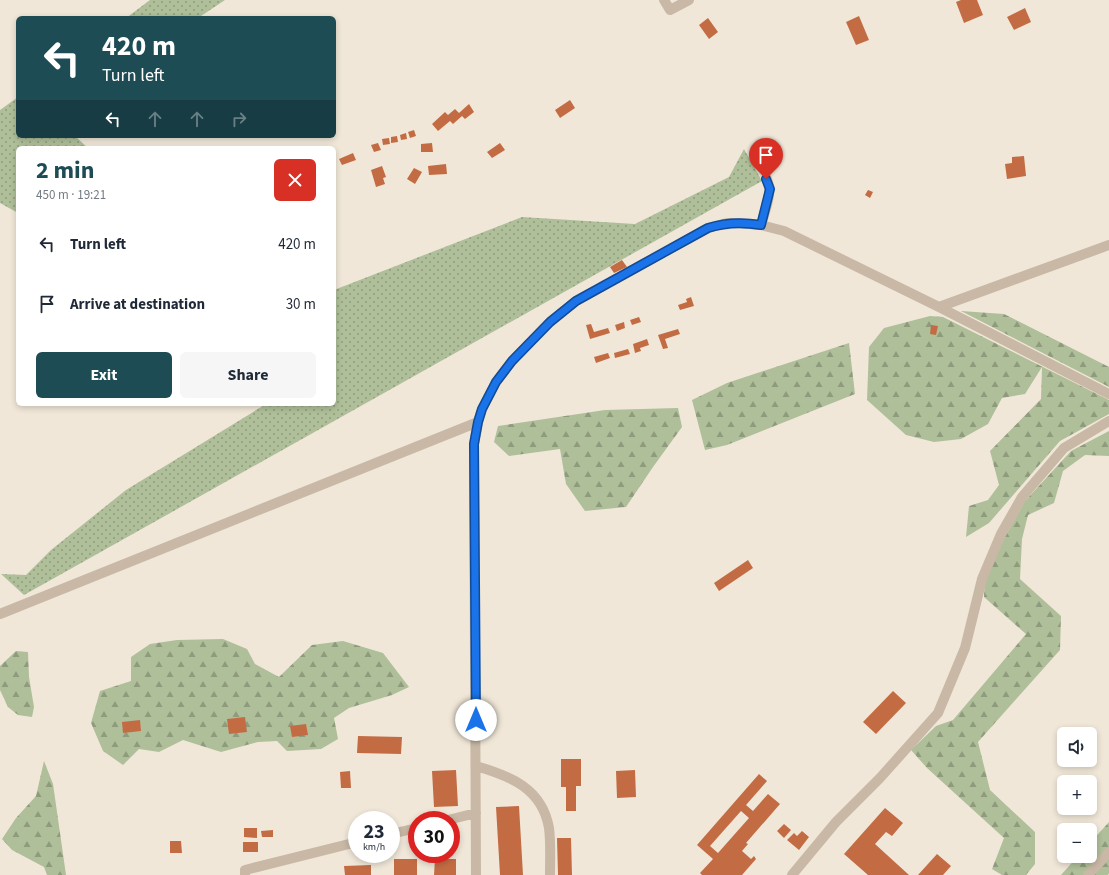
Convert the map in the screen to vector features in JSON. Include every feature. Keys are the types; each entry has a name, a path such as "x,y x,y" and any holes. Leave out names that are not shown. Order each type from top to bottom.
{"street":[{"path":"664,0 670,10 689,0"},
{"path":"761,225 770,189 766,179"},
{"path":"476,875 474,444 478,422 486,399 496,382 512,361 550,322 569,306 708,228 733,223 750,223 784,231 939,307 1109,394"},
{"path":"939,307 1109,245"},
{"path":"792,875 836,822 880,778 938,713 965,648 982,579 1001,534 1022,497 1064,448 1109,421"},
{"path":"0,614 478,422"},
{"path":"476,766 510,778 526,787 537,800 545,815 549,827 550,875"},
{"path":"460,817 476,813"},
{"path":"245,875 245,870 348,844"},
{"path":"1088,875 1109,852"}],"green space":[{"path":"150,0 225,0 201,16 129,16"},
{"path":"16,98 16,138 77,138 86,146 16,146 16,212 0,203 0,110"},
{"path":"744,149 762,181 24,595 1,574 26,575 51,550 126,490 263,406 336,406 336,289 522,217 635,224 729,177"},
{"path":"961,311 1004,314 1109,367 1109,387"},
{"path":"930,316 943,317 1109,400 1109,414 1060,441 989,523 966,537 969,506 988,500 999,485 990,451 1041,399 1042,367 1025,394 1002,398 988,424 961,439 934,442 906,435 867,400 869,347 884,328"},
{"path":"849,343 855,394 727,445 705,450 692,400 727,383"},
{"path":"678,408 682,427 626,507 585,511 566,484 560,449 509,456 494,442 498,426 605,410"},
{"path":"1109,431 1109,456 1085,455 1063,471 1054,503 1028,515 1022,539 1020,579 1061,616 1060,650 978,742 990,790 1035,832 1035,864 1026,875 1002,875 992,869 1004,838 927,768 911,750 936,726 953,720 1026,634 984,597 985,573 1025,501 1071,451"},
{"path":"223,639 247,649 255,664 279,677 312,645 343,641 383,653 409,687 392,695 349,708 334,718 338,739 321,749 287,751 277,741 258,742 221,752 183,740 159,752 139,749 123,765 103,751 91,723 100,691 131,681 131,657 150,644 177,640"},
{"path":"16,651 28,652 29,677 34,707 32,717 18,715 8,707 0,690 0,666"},
{"path":"44,761 53,784 66,875 47,875 44,867 12,850 2,839 16,818 36,796"},
{"path":"1109,822 1108,875 1061,875 1072,863 1097,863 1097,835"}],"building":[{"path":"961,0 977,0 983,15 964,23 956,2"},
{"path":"1025,8 1031,22 1014,30 1007,17"},
{"path":"859,16 869,40 856,45 846,22"},
{"path":"708,18 718,32 709,39 699,25"},
{"path":"570,100 575,108 560,118 555,110"},
{"path":"469,104 474,112 465,119 462,116 453,124 450,121 438,131 432,124 445,112 448,115 455,109 459,113"},
{"path":"414,130 416,136 410,138 408,132"},
{"path":"406,133 407,139 401,140 400,135"},
{"path":"397,136 398,142 391,143 391,137"},
{"path":"389,138 390,144 383,145 382,139"},
{"path":"378,143 381,150 374,152 371,145"},
{"path":"432,143 433,152 421,152 421,144"},
{"path":"500,143 505,150 492,158 487,152"},
{"path":"353,153 356,160 342,165 339,159"},
{"path":"1024,156 1026,176 1007,179 1005,164 1012,163 1012,157"},
{"path":"446,164 447,174 429,175 428,166"},
{"path":"382,166 386,177 383,178 385,184 376,187 371,170"},
{"path":"414,168 422,172 415,184 407,179"},
{"path":"868,190 873,192 870,198 865,195"},
{"path":"622,260 627,267 614,273 610,267"},
{"path":"691,297 694,306 680,310 678,305 687,302 686,299"},
{"path":"639,317 641,322 632,325 630,320"},
{"path":"624,322 625,328 617,331 615,325"},
{"path":"591,324 594,332 608,328 610,333 590,339 586,325"},
{"path":"931,325 938,326 936,335 930,334"},
{"path":"678,329 680,334 665,339 668,348 663,349 658,335"},
{"path":"647,339 649,345 640,348 641,351 635,353 633,344"},
{"path":"628,349 630,354 615,358 614,353"},
{"path":"608,353 610,358 596,363 594,357"},
{"path":"748,560 753,568 719,591 714,583"},
{"path":"893,691 906,703 876,734 863,722"},
{"path":"245,717 247,732 229,734 227,719"},
{"path":"140,720 141,731 123,733 122,722"},
{"path":"306,724 308,735 292,737 290,726"},
{"path":"358,736 402,737 401,754 357,753"},
{"path":"561,759 581,759 581,786 576,786 576,811 566,811 566,787 561,787"},
{"path":"456,770 458,806 434,807 432,771"},
{"path":"635,770 636,797 617,798 616,771"},
{"path":"350,771 351,788 341,788 340,772"},
{"path":"759,774 767,781 746,805 753,811 768,794 780,804 746,843 748,844 742,851 751,859 754,856 756,859 742,875 702,875 700,873 713,859 697,845","holes":["741,811 749,818 718,853 710,846"]},
{"path":"519,806 523,875 500,875 496,807"},
{"path":"885,808 903,823 892,836 886,832 875,844 909,875 868,875 844,854"},
{"path":"784,824 791,830 784,838 777,831"},
{"path":"244,828 257,828 257,838 244,837"},
{"path":"273,830 273,837 262,837 261,831"},
{"path":"802,831 809,837 799,850 787,840 794,833 797,836"},
{"path":"557,838 571,838 572,875 558,875"},
{"path":"170,841 181,841 182,853 170,853"},
{"path":"243,842 258,842 258,852 243,852"},
{"path":"937,854 951,866 943,875 918,875"},
{"path":"400,859 408,859 408,863 417,863 417,875 394,875 394,863 400,863"},
{"path":"435,863 456,863 456,875 434,875"},
{"path":"371,865 371,875 345,875 344,866"}],"route":[{"path":"476,720 474,444 475,432 486,399 496,382 512,361 534,337 576,301 708,228 727,223 750,223 761,225 770,189 766,179"}]}
